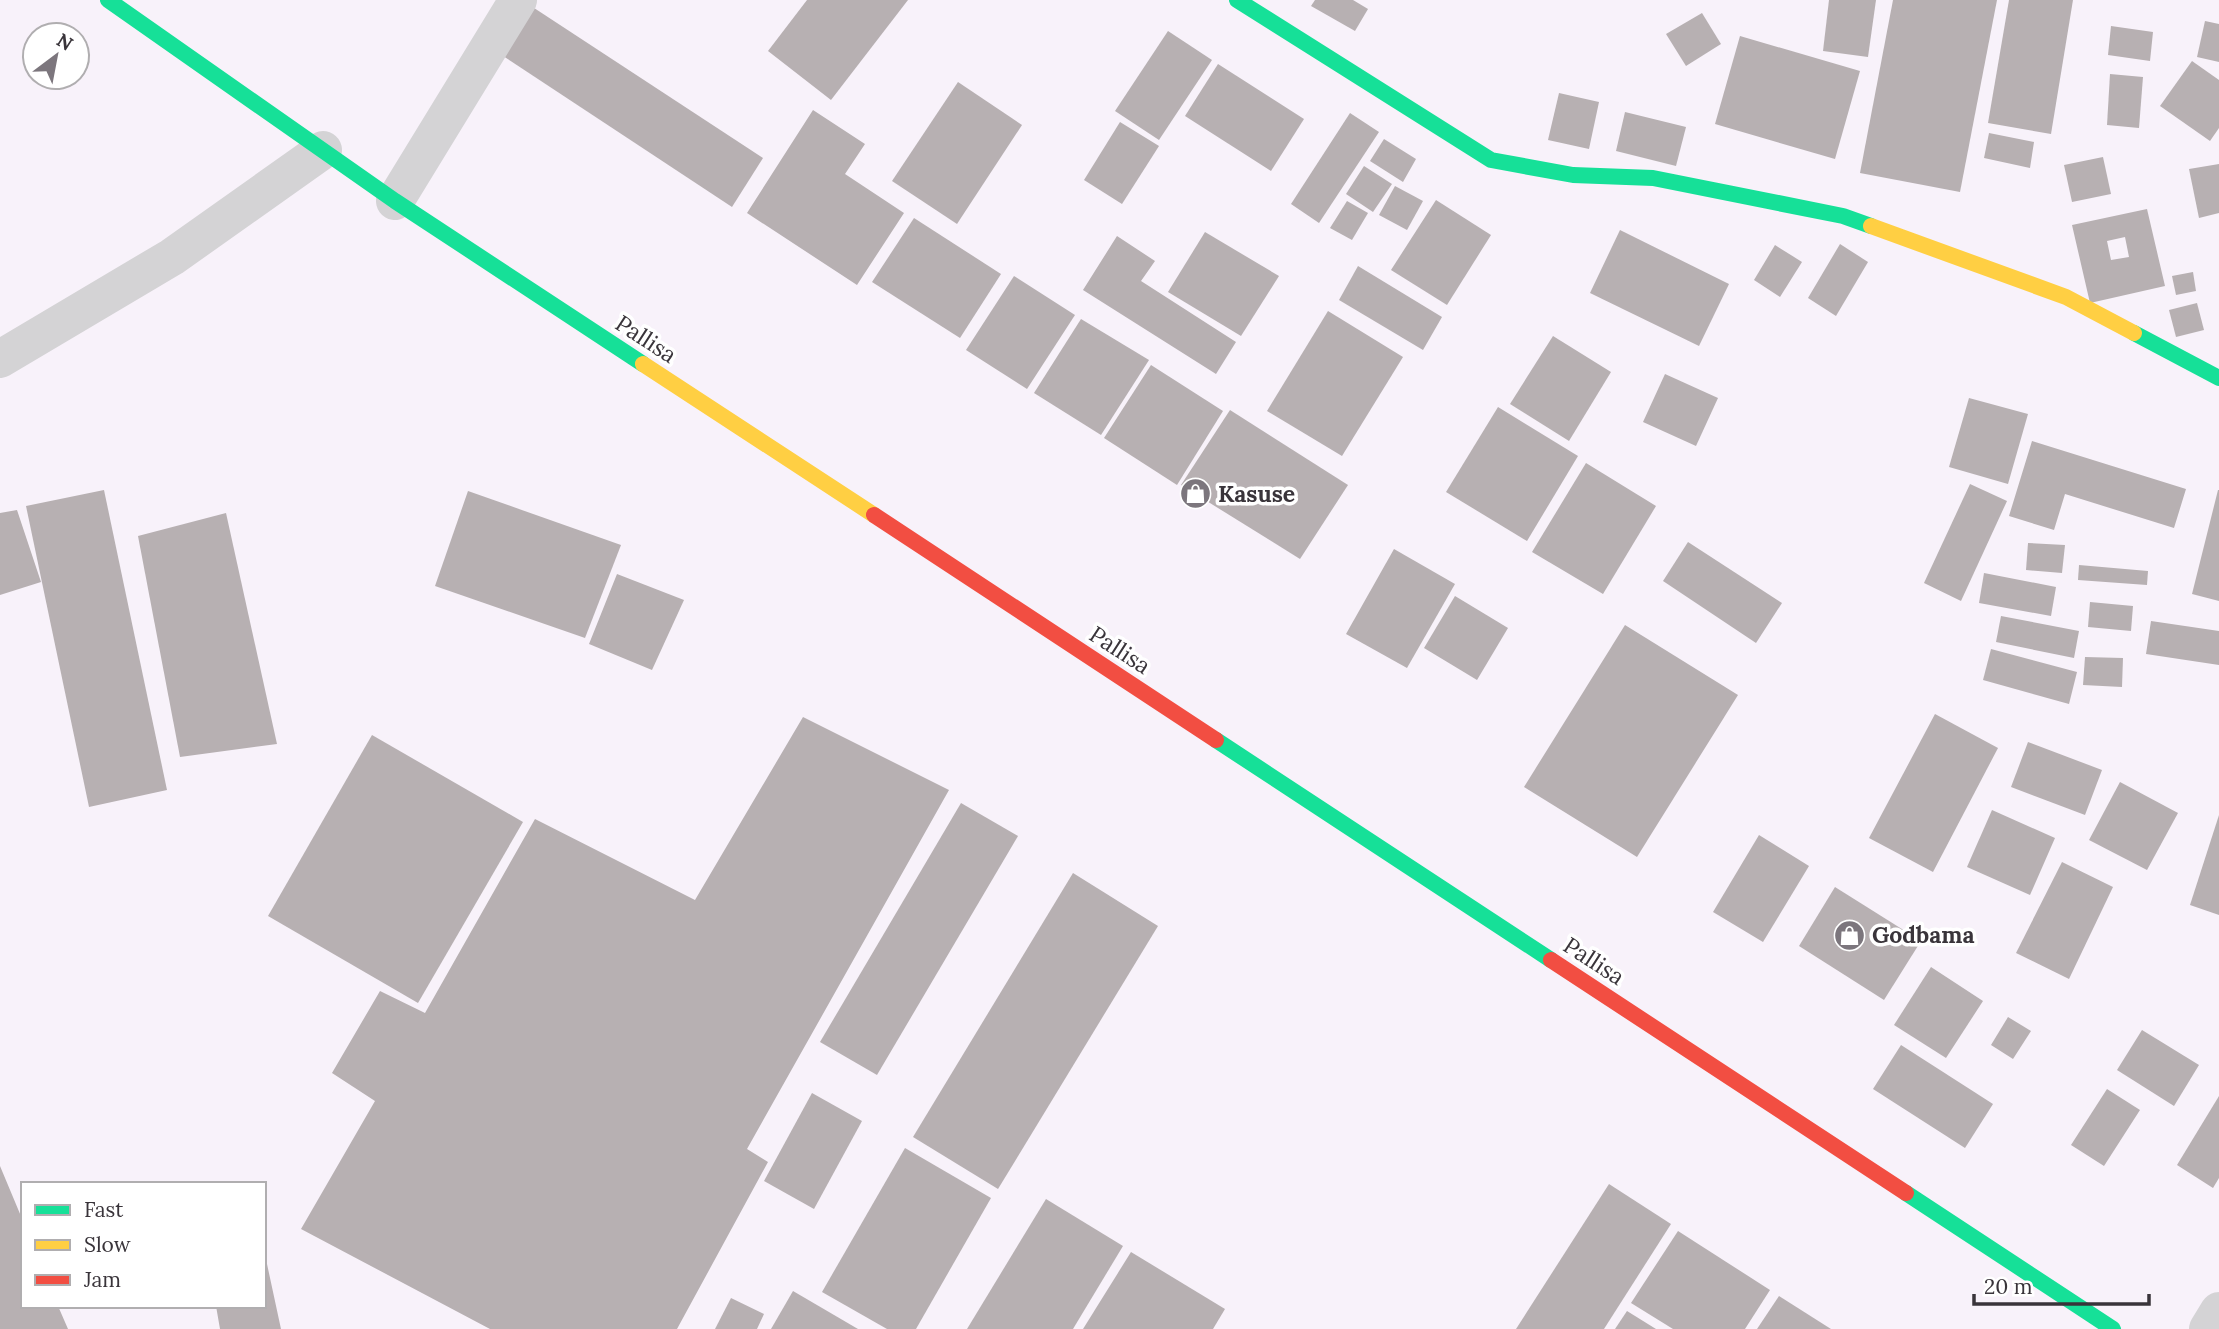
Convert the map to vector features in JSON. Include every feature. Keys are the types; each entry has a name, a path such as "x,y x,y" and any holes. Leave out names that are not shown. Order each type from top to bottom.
{"main road":[{"name":"Pallisa","path":"108,0 395,201 2113,1329"},
{"path":"1237,0 1491,160 1573,175 1653,178 1843,216 2066,297 2219,378"}],"street":[{"path":"395,201 518,0"},
{"path":"0,359 172,257 323,150"},
{"path":"2208,1329 2219,1311"}],"building":[{"path":"807,0 908,0 831,100 768,51"},
{"path":"1315,0 1353,0 1368,9 1355,31 1311,6"},
{"path":"1829,0 1876,0 1868,57 1823,51"},
{"path":"1893,0 1997,0 1960,192 1860,173"},
{"path":"2009,0 2073,0 2051,134 1988,123"},
{"path":"528,4 763,158 732,207 497,52"},
{"path":"1702,13 1721,44 1686,66 1666,34"},
{"path":"2205,21 2219,24 2219,62 2197,57"},
{"path":"2111,26 2153,32 2150,61 2108,55"},
{"path":"1168,31 1212,60 1159,140 1115,111"},
{"path":"1740,36 1860,71 1835,159 1715,124"},
{"path":"2192,61 2219,80 2219,128 2210,141 2160,106"},
{"path":"1218,64 1304,119 1271,171 1185,116"},
{"path":"2110,74 2143,77 2139,128 2107,125"},
{"path":"958,82 1022,125 957,224 892,181"},
{"path":"1559,93 1599,102 1589,149 1548,140"},
{"path":"813,110 865,144 845,174 904,213 857,285 747,213"},
{"path":"1625,112 1686,127 1676,166 1616,151"},
{"path":"1350,113 1379,132 1319,223 1291,204"},
{"path":"1120,122 1159,146 1122,204 1084,180"},
{"path":"1989,133 2034,142 2030,168 1984,158"},
{"path":"1384,139 1416,159 1403,182 1370,161"},
{"path":"2103,157 2111,194 2072,202 2064,165"},
{"path":"2219,164 2219,213 2199,218 2189,169"},
{"path":"1364,166 1392,184 1373,212 1346,194"},
{"path":"1395,186 1423,201 1407,230 1379,215"},
{"path":"1436,200 1491,235 1447,305 1391,270"},
{"path":"1347,201 1368,213 1352,240 1330,228"},
{"path":"2147,209 2165,286 2090,303 2072,225","holes":["2125,237 2129,257 2111,260 2107,241"]},
{"path":"914,218 1001,274 960,338 872,282"},
{"path":"1620,230 1729,284 1699,346 1590,293"},
{"path":"1205,232 1279,276 1241,336 1168,292"},
{"path":"1117,236 1155,261 1141,281 1236,342 1216,374 1083,290"},
{"path":"1840,244 1868,262 1836,316 1808,298"},
{"path":"1775,245 1802,262 1780,297 1754,280"},
{"path":"1358,266 1442,317 1423,350 1339,300"},
{"path":"2193,272 2196,291 2176,295 2172,276"},
{"path":"1014,276 1075,315 1027,389 966,350"},
{"path":"2197,303 2204,330 2176,337 2169,310"},
{"path":"1328,311 1403,357 1342,456 1267,411"},
{"path":"1081,319 1149,360 1101,435 1034,393"},
{"path":"1553,336 1611,372 1569,441 1510,404"},
{"path":"1151,365 1223,411 1177,485 1104,438"},
{"path":"1665,374 1718,398 1696,446 1643,422"},
{"path":"1969,398 2028,414 2008,484 1949,467"},
{"path":"1498,407 1578,456 1527,541 1446,492"},
{"path":"1230,410 1348,485 1300,559 1181,485"},
{"path":"2032,441 2186,489 2174,528 2065,494 2054,530 2009,516"},
{"path":"1586,463 1656,506 1603,594 1532,552"},
{"path":"1970,484 2007,501 1961,601 1924,583"},
{"path":"104,490 167,790 89,807 26,506"},
{"path":"2219,490 2219,601 2192,594"},
{"path":"468,491 621,545 585,638 435,586"},
{"path":"17,510 41,582 0,595 0,513"},
{"path":"226,513 277,744 180,757 138,536"},
{"path":"1688,542 1782,603 1756,643 1663,581"},
{"path":"2028,543 2065,545 2062,573 2026,570"},
{"path":"1394,549 1455,584 1407,668 1346,634"},
{"path":"2079,565 2148,571 2147,585 2078,580"},
{"path":"1984,573 2056,587 2051,616 1979,603"},
{"path":"617,574 684,600 652,670 589,644"},
{"path":"1455,596 1508,628 1477,680 1424,648"},
{"path":"2090,602 2133,606 2131,631 2088,627"},
{"path":"2001,616 2079,631 2074,658 1996,642"},
{"path":"2151,621 2219,631 2219,665 2146,654"},
{"path":"1625,625 1738,695 1637,857 1524,787"},
{"path":"1991,649 2077,672 2069,704 1983,680"},
{"path":"2085,657 2123,658 2122,687 2083,685"},
{"path":"1935,714 1998,748 1933,872 1869,838"},
{"path":"803,717 949,790 747,1149 768,1162 677,1329 490,1329 301,1229 375,1101 332,1073 380,991 425,1013 535,819 695,900"},
{"path":"372,735 523,822 418,1003 268,916"},
{"path":"2028,742 2102,770 2085,815 2011,787"},
{"path":"2120,782 2178,813 2147,870 2089,840"},
{"path":"961,803 1018,836 877,1075 820,1042"},
{"path":"1992,810 2055,838 2030,895 1967,867"},
{"path":"2219,815 2219,915 2190,905"},
{"path":"1759,835 1809,866 1763,942 1713,912"},
{"path":"2062,862 2113,887 2069,979 2016,953"},
{"path":"1073,873 1158,926 998,1189 913,1137"},
{"path":"1835,887 1921,941 1884,1000 1799,946"},
{"path":"1931,967 1983,1001 1946,1058 1894,1025"},
{"path":"2008,1017 2031,1031 2013,1059 1991,1045"},
{"path":"2142,1030 2199,1065 2174,1106 2117,1070"},
{"path":"1901,1045 1993,1104 1965,1148 1873,1089"},
{"path":"2107,1089 2140,1110 2104,1166 2071,1145"},
{"path":"812,1093 862,1121 814,1209 764,1181"},
{"path":"2219,1096 2219,1178 2213,1188 2177,1165"},
{"path":"905,1148 991,1198 916,1329 887,1329 822,1292"},
{"path":"0,1166 21,1216 21,1308 59,1308 68,1329 0,1329"},
{"path":"1609,1184 1671,1224 1604,1329 1516,1329"},
{"path":"1046,1199 1123,1246 1073,1329 967,1329"},
{"path":"1678,1231 1770,1290 1745,1329 1673,1329 1631,1303"},
{"path":"1131,1252 1225,1309 1213,1329 1083,1329"},
{"path":"266,1259 281,1329 220,1329 216,1308 266,1308"},
{"path":"793,1291 858,1329 771,1329"},
{"path":"1779,1296 1831,1329 1757,1329"},
{"path":"731,1298 764,1314 757,1329 715,1329"},
{"path":"1627,1311 1656,1329 1615,1329"}],"traffic: fast":[{"path":"108,0 395,201 643,364"},
{"path":"1237,0 1491,160 1573,175 1653,178 1843,216 1871,226"},
{"path":"2134,333 2219,378"},
{"path":"1216,740 1551,960"},
{"path":"1906,1193 2113,1329"}],"traffic: slow":[{"path":"1871,226 2066,297 2134,333"},
{"path":"643,364 874,515"}],"traffic: jam":[{"path":"874,515 1216,740"},
{"path":"1551,960 1906,1193"}],"place":[{"name":"Kasuse","path":"1195,494"},
{"name":"Godbama","path":"1849,935"}]}
